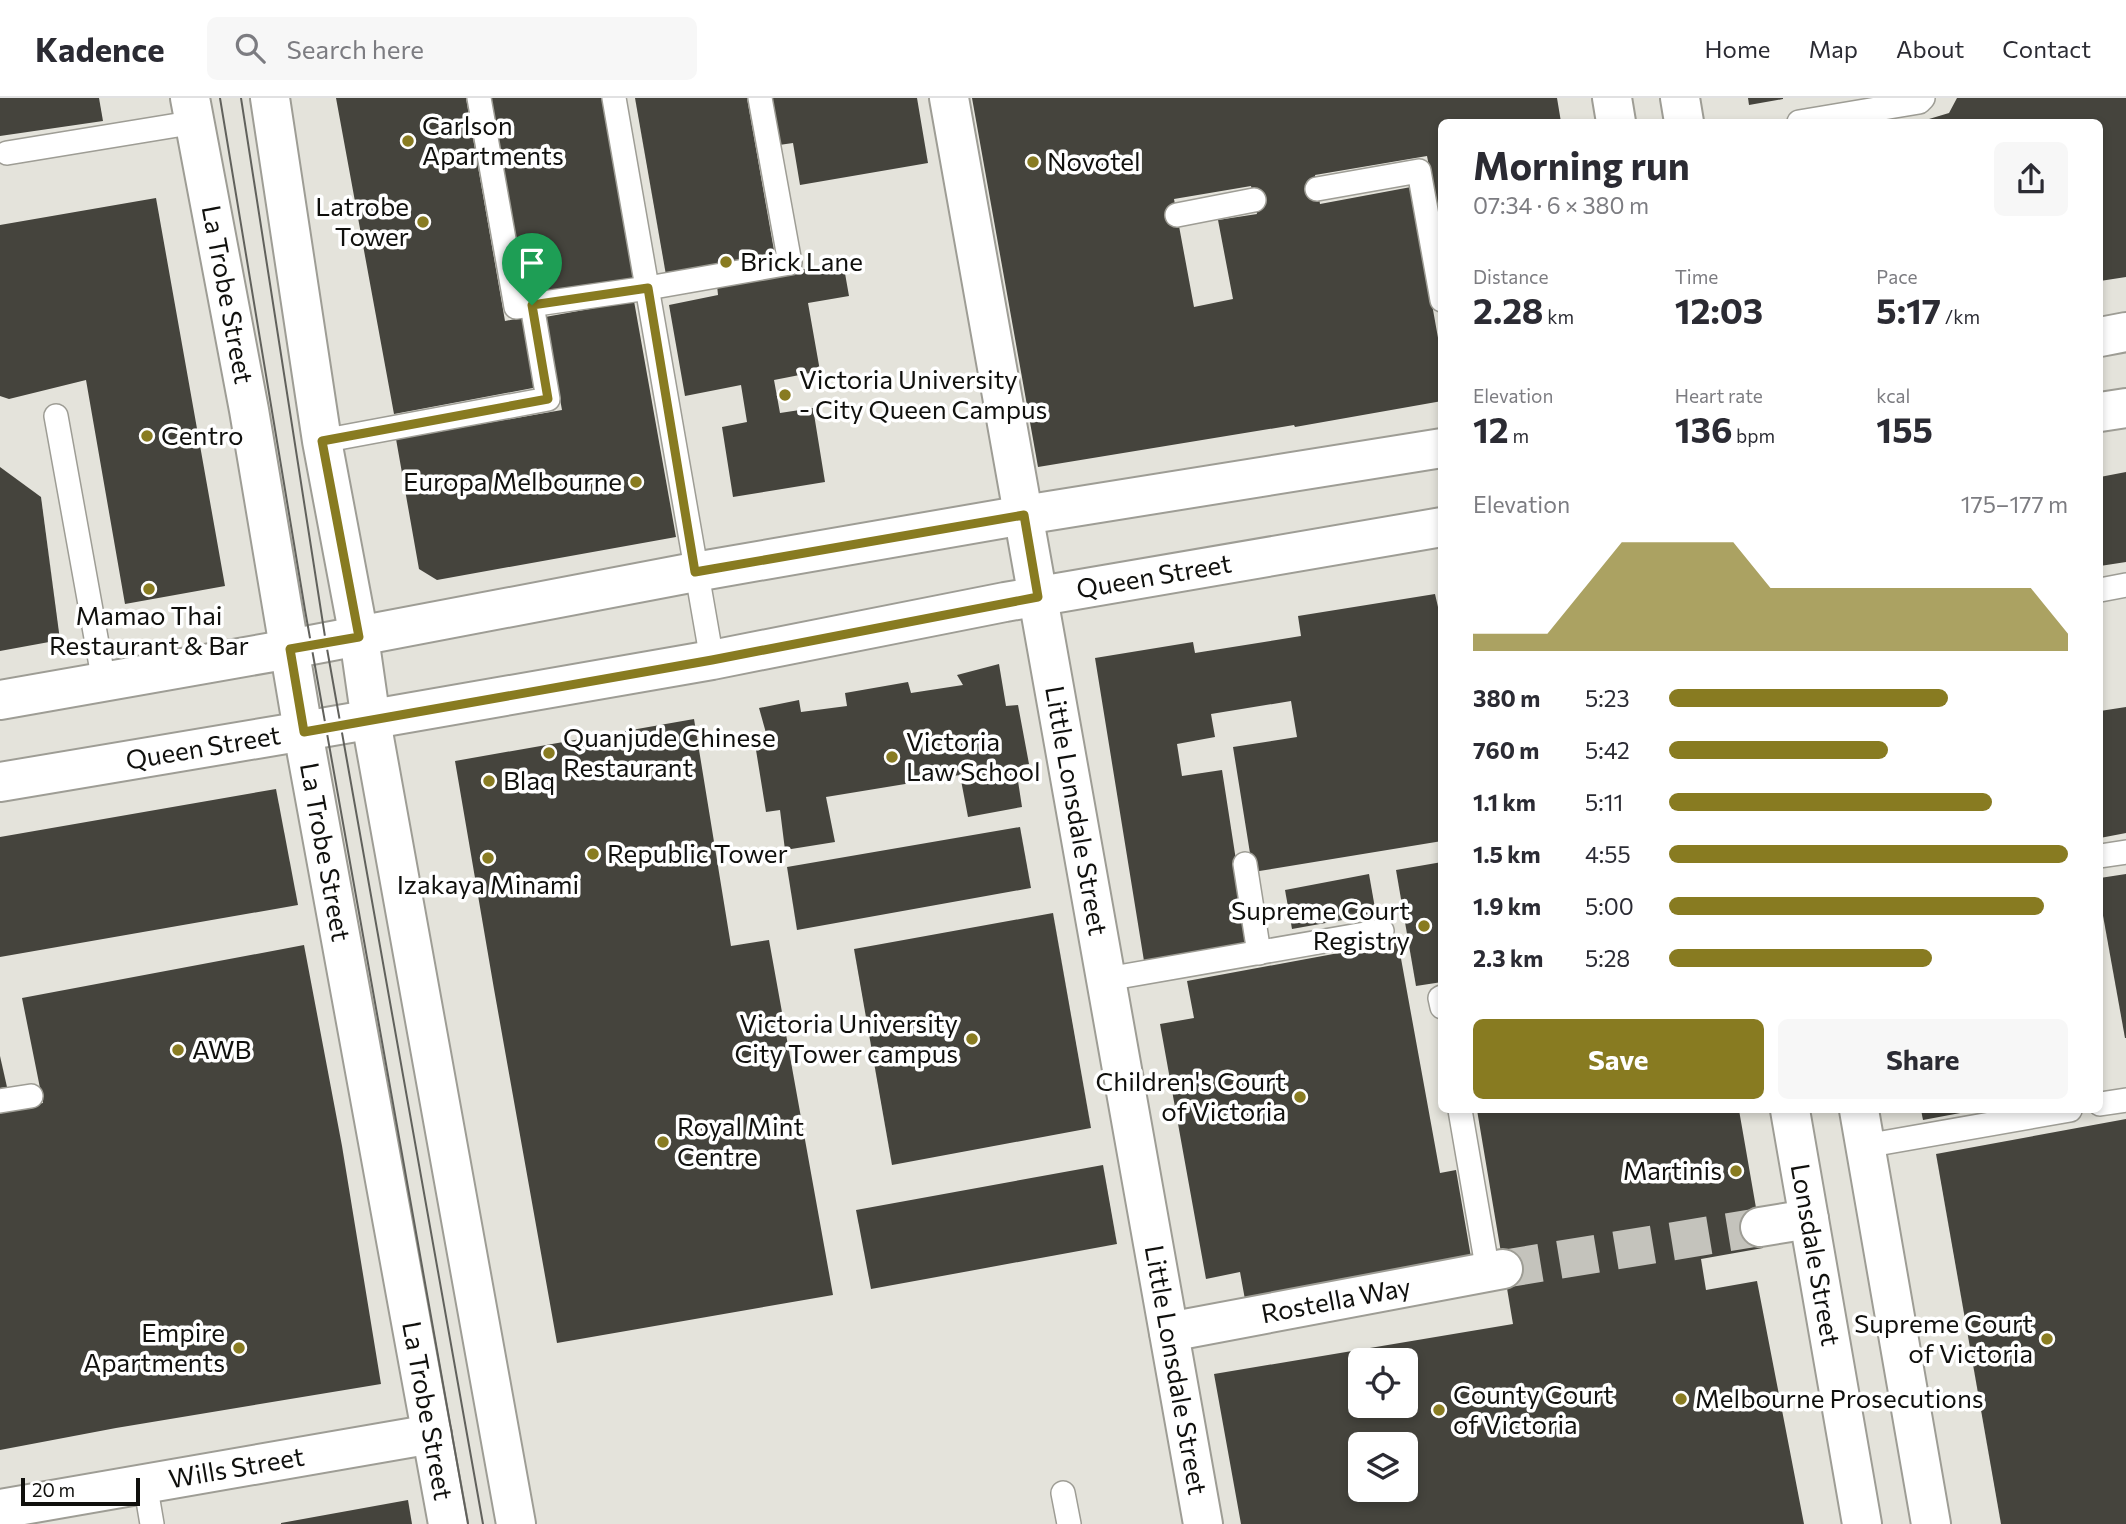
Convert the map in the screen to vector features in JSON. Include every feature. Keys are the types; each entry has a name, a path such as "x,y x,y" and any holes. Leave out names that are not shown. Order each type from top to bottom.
{"street":[{"path":"270,98 322,441 516,1524"},
{"name":"Little Lonsdale Street","path":"949,98 987,248 1024,515 1203,1524"},
{"path":"1612,98 1616,119"},
{"path":"1680,98 1684,119"},
{"name":"La Trobe Street","path":"193,110 447,1524"},
{"path":"2103,336 2126,332"},
{"path":"2103,412 2126,408"},
{"path":"0,700 359,637 695,572 1024,515 1438,449"},
{"name":"Queen Street","path":"0,782 371,721 712,660 1038,597 1438,528"},
{"name":"Lonsdale Street","path":"1791,1113 1862,1524"},
{"path":"1862,1128 1931,1524"},
{"path":"1760,1227 1809,1219"},
{"name":"Rostella Way","path":"1169,1332 1496,1270"},
{"name":"Wills Street","path":"0,1508 432,1434"}],"lane":[{"path":"480,98 516,307 648,288 790,263 760,98"},
{"path":"614,98 712,660"},
{"path":"1818,119 1919,102 1923,98"},
{"path":"7,153 193,110"},
{"path":"1317,189 1419,171 1438,278"},
{"path":"1177,215 1254,200"},
{"path":"322,441 548,399 532,305"},
{"path":"56,416 104,682"},
{"path":"2103,589 2126,585"},
{"path":"2103,856 2126,852"},
{"path":"1245,864 1259,953"},
{"path":"1107,979 1382,931"},
{"path":"0,1101 31,1096"},
{"path":"2103,1104 2126,1100"},
{"path":"1461,1113 1496,1270"},
{"path":"1862,1128 2035,1113"},
{"path":"145,1483 152,1524"},
{"path":"1063,1493 1069,1524"}],"building":[{"path":"0,98 99,98 103,121 0,136"},
{"path":"336,98 466,98 505,321 525,317 538,387 394,414"},
{"path":"489,98 605,98 638,281 525,301"},
{"path":"635,98 747,98 775,256 666,275"},
{"path":"771,98 917,98 928,163 800,185 793,143 779,145"},
{"path":"972,98 1557,98 1560,119 1438,119 1438,212 1427,156 1315,175 1320,204 1411,187 1438,338 1438,402 1295,427 1294,425 1038,467","holes":["1251,186 1257,214 1218,220 1233,299 1194,307 1174,199"]},
{"path":"1748,98 1783,98 1783,99 1749,105"},
{"path":"1957,98 2126,98 2126,277 2103,281 2103,119 1929,119 1949,113"},
{"path":"156,198 225,586 125,604 86,380 9,399 0,396 0,225"},
{"path":"843,262 849,296 808,303 820,371 774,380 780,413 813,408 825,482 733,497 722,427 747,422 741,385 685,396 669,305 718,295 717,285"},
{"path":"634,301 676,537 437,580 419,569 396,439 562,410 545,317"},
{"path":"0,467 41,497 60,640 0,651"},
{"path":"2126,472 2126,562 2103,566 2103,476"},
{"path":"1435,594 1438,607 1438,842 1253,872 1233,747 1297,737 1291,701 1211,714 1215,737 1177,744 1182,776 1222,770 1249,944 1144,961 1095,658 1193,642 1195,653 1301,636 1298,616"},
{"name":"Victoria Law School","path":"999,664 1006,706 1018,705 1029,764 1016,768 1022,807 968,817 960,775 826,797 835,842 785,850 780,810 766,812 756,750 770,747 759,708 799,700 801,712 847,706 845,693 908,682 911,693 963,685 957,675"},
{"path":"2126,707 2126,833 2103,837 2103,711"},
{"name":"Royal Mint Centre","path":"694,719 731,946 769,940 833,1295 557,1343 455,761"},
{"path":"276,789 298,905 0,957 0,837"},
{"path":"1020,827 1031,888 797,930 787,867"},
{"name":"Supreme Court Registry","path":"1438,863 1438,983 1416,986 1396,870"},
{"path":"1369,874 1376,914 1292,929 1285,890"},
{"path":"2126,874 2126,1038 2103,916 2103,878"},
{"name":"Victoria University City Tower campus","path":"1053,913 1091,1128 892,1165 854,949"},
{"name":"Children's Court of Victoria","path":"1398,942 1440,1173 1456,1170 1472,1263 1246,1305 1240,1272 1206,1279 1160,1024 1194,1018 1187,981"},
{"path":"304,945 342,1146 381,1384 0,1450 0,1110 43,1103 22,998"},
{"path":"0,1056 7,1087 0,1088"},
{"path":"1478,1113 1740,1113 1763,1248 1701,1259 1706,1290 1757,1281 1804,1524 1241,1524 1214,1374 1348,1352 1348,1418 1418,1418 1418,1348 1369,1348 1513,1324"},
{"path":"1922,1113 1960,1113 1923,1120"},
{"name":"Supreme Court of Victoria","path":"2126,1119 2126,1524 2001,1524 1936,1154"},
{"path":"1103,1165 1117,1244 871,1289 856,1210"},
{"path":"408,1500 412,1524 281,1524 281,1523"}],"tunnel":[{"path":"1503,1269 1760,1227"}],"tram line":[{"path":"220,98 305,610 468,1524"},
{"path":"241,98 326,643 483,1524"}],"place":[{"name":"Carlson Apartments","path":"408,141"},
{"name":"Novotel","path":"1033,162"},
{"name":"Latrobe Tower","path":"423,222"},
{"name":"Brick Lane","path":"726,262"},
{"name":"Victoria University - City Queen Campus","path":"785,395"},
{"name":"Centro","path":"147,436"},
{"name":"Europa Melbourne","path":"636,482"},
{"name":"Mamao Thai Restaurant & Bar","path":"149,589"},
{"name":"Quanjude Chinese Restaurant","path":"549,753"},
{"name":"Victoria Law School","path":"892,757"},
{"name":"Blaq","path":"489,781"},
{"name":"Republic Tower","path":"593,854"},
{"name":"Izakaya Minami","path":"488,858"},
{"name":"Supreme Court Registry","path":"1424,926"},
{"name":"Victoria University City Tower campus","path":"972,1039"},
{"name":"AWB","path":"178,1050"},
{"name":"Children's Court of Victoria","path":"1300,1097"},
{"name":"Royal Mint Centre","path":"663,1142"},
{"name":"Martinis","path":"1736,1171"},
{"name":"Supreme Court of Victoria","path":"2047,1339"},
{"name":"Empire Apartments","path":"239,1348"},
{"name":"Melbourne Prosecutions","path":"1681,1399"},
{"name":"County Court of Victoria","path":"1439,1410"}],"route":[{"path":"648,288 695,572 1024,515 1038,597 712,660 304,732 290,649 359,637 322,441 548,399 532,305 648,288"}]}
